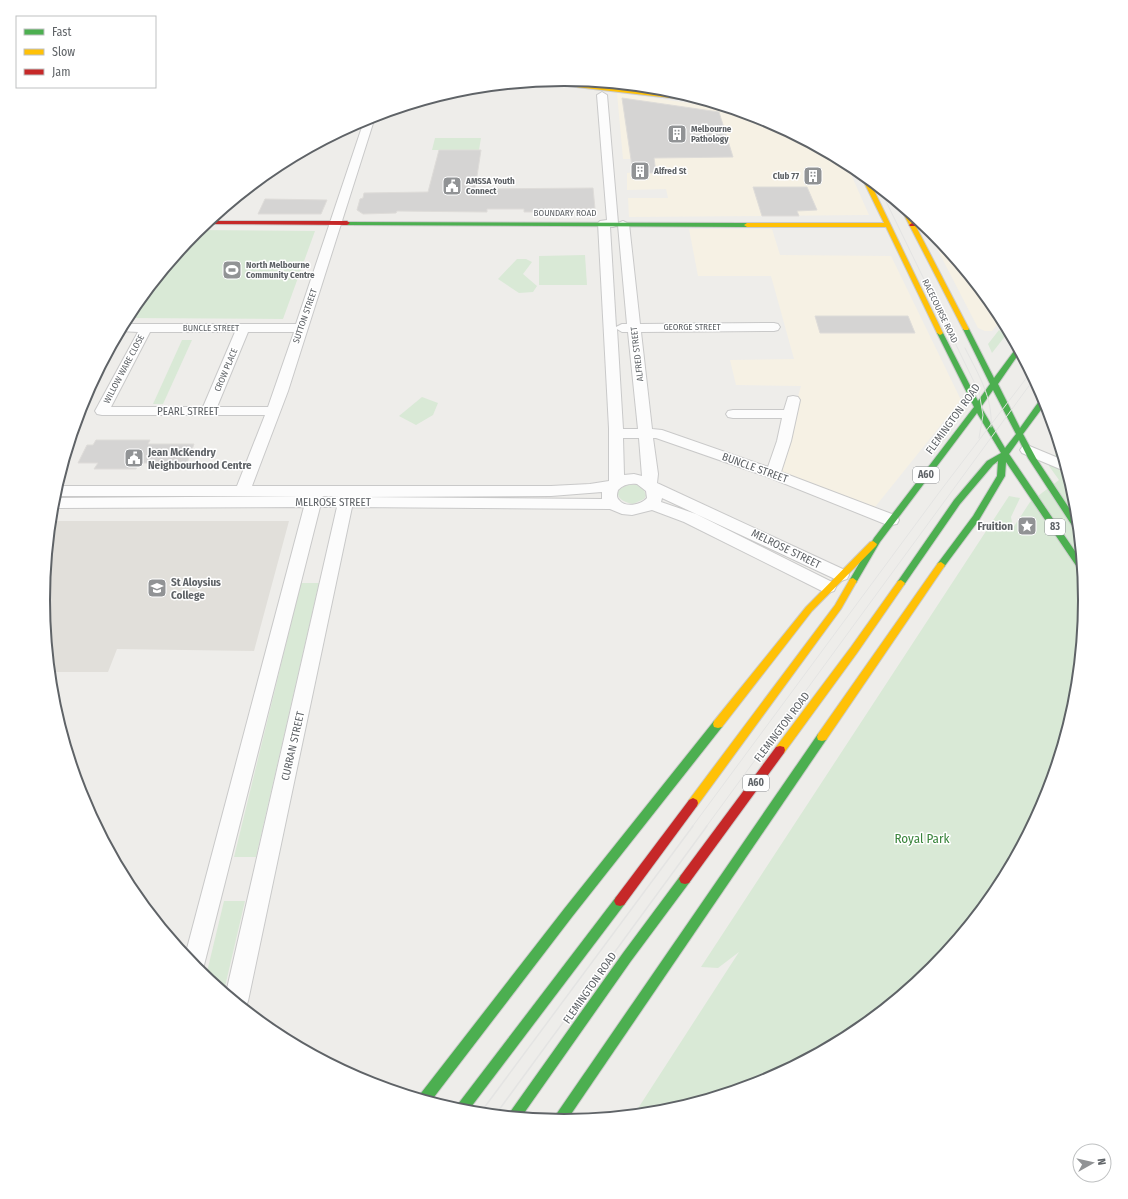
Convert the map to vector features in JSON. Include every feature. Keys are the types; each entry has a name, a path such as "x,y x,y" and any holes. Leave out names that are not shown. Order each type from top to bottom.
{"main road":[{"path":"591,87 670,96"},
{"name":"RACECOURSE ROAD","path":"869,186 978,408 1004,455"},
{"name":"RACECOURSE ROAD","path":"903,213 904,225 994,383 1019,433"},
{"name":"BOUNDARY ROAD","path":"215,223 916,225"},
{"name":"FLEMINGTON ROAD","path":"465,1104 637,871 842,602 877,540 978,408 1015,354"},
{"name":"FLEMINGTON ROAD","path":"518,1111 627,957 854,650 957,502 990,463 1004,455 1040,405"},
{"name":"83","path":"1019,433 1036,466 1072,518"},
{"name":"FLEMINGTON ROAD","path":"563,1114 954,546 976,518 1001,476 1004,455"},
{"name":"83","path":"1004,455 1076,560"},
{"name":"FLEMINGTON ROAD","path":"427,1095 618,858 809,608 877,540"}],"street":[{"name":"ALFRED STREET","path":"602,95 613,224 610,328 616,434 615,483"},
{"name":"SUTTON STREET","path":"243,490 273,410 301,328 367,125"},
{"name":"ALFRED STREET","path":"613,224 634,328 646,433 650,486"},
{"name":"GEORGE STREET","path":"610,328 774,327"},
{"name":"BUNCLE STREET","path":"128,328 301,328"},
{"name":"WILLOW WARE CLOSE","path":"102,411 146,328"},
{"name":"CROW PLACE","path":"208,411 243,328"},
{"path":"733,414 792,407 784,441 773,474"},
{"name":"PEARL STREET","path":"102,411 273,410"},
{"name":"BUNCLE STREET","path":"616,434 659,434 773,474 891,520"},
{"path":"1027,450 1059,464"},
{"path":"634,479 639,480 650,486 655,496 651,504 646,507 636,510 624,509 614,504 609,497 608,492 615,483 634,479"},
{"name":"MELROSE STREET","path":"551,497 599,488 615,483"},
{"name":"MELROSE STREET","path":"650,486 828,588"},
{"name":"MELROSE STREET","path":"59,502 243,490 314,496"},
{"name":"MELROSE STREET","path":"62,491 141,496 551,497 614,504"},
{"path":"196,958 272,670 314,496"},
{"name":"CURRAN STREET","path":"237,996 348,496"},
{"name":"MELROSE STREET","path":"651,504 725,528 841,575"}],"shaded area":[{"path":"617,93 703,105 761,125 821,154 850,172 869,215 629,217 628,198 668,198 666,189 627,190 627,173 656,170 652,159 623,159"},
{"path":"689,229 772,229 780,255 891,256 961,400 871,512 776,471 801,386 736,385 730,360 794,359 771,276 698,276"},
{"path":"935,245 972,287 997,324 992,331 985,331 978,328"},
{"name":"St Aloysius College","path":"56,521 289,521 254,651 117,649 108,672 55,672 51,633 50,600 51,566"}],"green space":[{"path":"435,138 481,138 479,150 432,150"},
{"name":"North Melbourne Community Centre","path":"207,230 315,231 283,319 134,318 156,287"},
{"path":"585,255 587,285 539,285 539,256"},
{"path":"517,259 526,259 532,262 523,274 537,286 533,292 519,293 498,279"},
{"path":"999,330 1005,336 992,353 988,344"},
{"path":"182,340 192,340 163,404 153,404"},
{"path":"422,397 438,403 433,415 416,425 399,416"},
{"name":"Royal Park","path":"1056,452 1068,499 1074,532 1078,600 1074,667 1068,700 1051,765 1025,827 1009,857 972,912 927,963 903,986 850,1027 821,1045 761,1074 697,1096 664,1104 638,1108 739,952 718,968 701,967 1009,496 1020,498 1011,517 1013,528 1030,502 1059,480 1049,466"},
{"path":"628,485 637,485 644,490 646,496 644,499 633,504 621,499 618,496 619,490"},
{"path":"301,583 319,583 256,857 234,857"},
{"path":"224,901 245,901 225,986 208,969"}],"building":[{"name":"Melbourne Pathology","path":"622,98 719,112 733,157 654,158 656,173 633,173"},
{"path":"439,150 481,150 475,189 593,188 595,209 547,209 547,212 524,212 524,209 487,209 487,212 397,211 396,213 363,214 357,210 360,199 363,198 364,193 428,192"},
{"path":"753,187 807,187 817,210 797,211 799,216 762,216"},
{"path":"265,199 327,200 321,214 258,214"},
{"path":"815,316 908,316 915,333 820,333"},
{"name":"Jean McKendry Neighbourhood Centre","path":"96,440 150,440 148,444 194,444 187,463 139,463 136,469 94,469 98,463 78,463 87,445 93,445"}],"tram line":[{"path":"884,198 979,392 983,415 979,438"},
{"path":"965,348 984,386 990,406 991,424"},
{"path":"991,424 1027,377"},
{"path":"706,827 1030,384"},
{"path":"692,827 991,424"},
{"path":"485,1107 693,826"},
{"path":"499,1109 707,826"}],"traffic: fast":[{"path":"347,223 747,225"},
{"path":"966,329 1032,458 1071,518"},
{"path":"940,333 978,408 1005,454 1076,560"},
{"path":"853,581 877,540 961,431 1015,354"},
{"path":"901,583 957,502 990,463 1005,454 1040,406"},
{"path":"941,565 976,518 1001,476 1003,455"},
{"path":"427,1095 568,913 718,724"},
{"path":"563,1114 822,737"},
{"path":"518,1111 627,957 685,879"},
{"path":"465,1104 620,901"}],"traffic: slow":[{"path":"591,87 670,96"},
{"path":"869,186 940,333"},
{"path":"909,219 966,329"},
{"path":"747,225 887,225"},
{"path":"718,724 809,609 873,544"},
{"path":"822,737 941,565"},
{"path":"693,803 838,607 853,581"},
{"path":"780,750 854,650 901,583"}],"traffic: jam":[{"path":"215,223 347,223"},
{"path":"685,879 780,750"},
{"path":"620,901 693,803"}],"place":[{"name":"Melbourne Pathology","path":"677,134"},
{"name":"Alfred St","path":"640,171"},
{"name":"Club 77","path":"813,176"},
{"name":"AMSSA Youth Connect","path":"452,186"},
{"name":"North Melbourne Community Centre","path":"232,270"},
{"name":"Jean McKendry Neighbourhood Centre","path":"134,458"},
{"name":"Fruition","path":"1027,526"},
{"name":"St Aloysius College","path":"157,588"}]}
